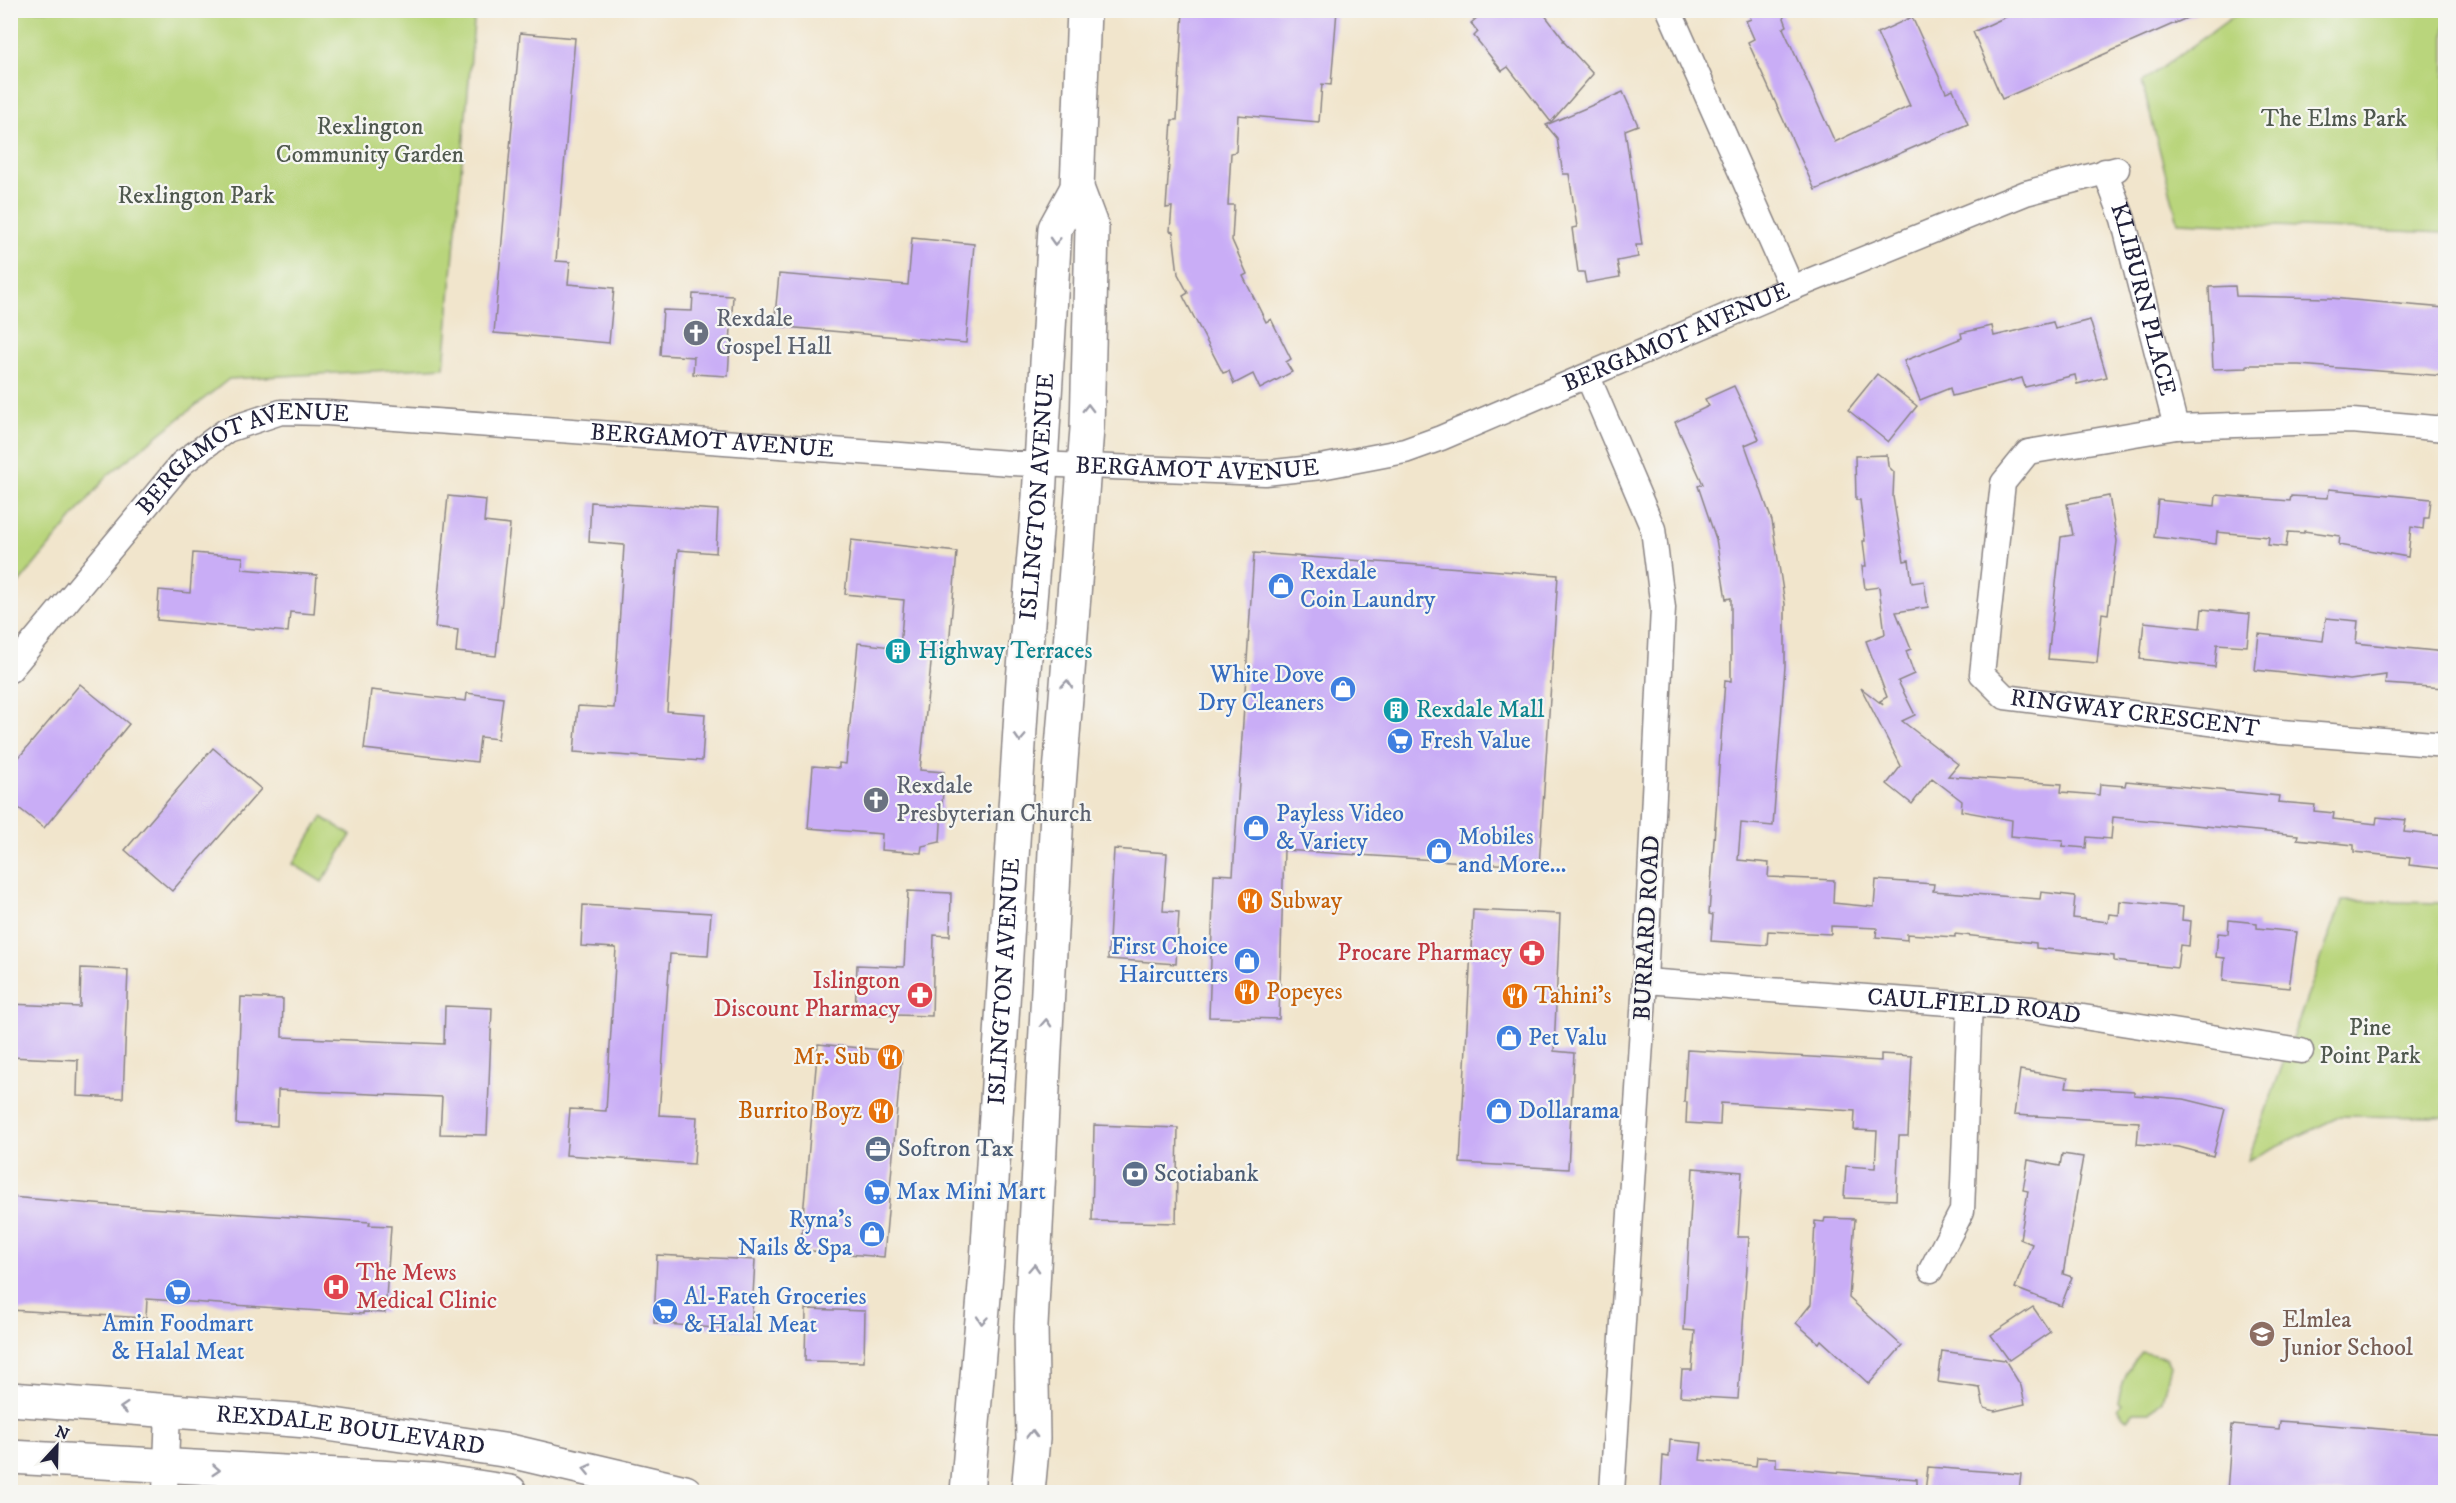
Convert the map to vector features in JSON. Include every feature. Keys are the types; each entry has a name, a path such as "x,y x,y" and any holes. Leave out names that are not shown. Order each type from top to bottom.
{"main road":[{"name":"ISLINGTON AVENUE","path":"1028,1492 1033,1439 1031,1326 1057,812 1084,466 1092,228 1077,188 1084,10"},
{"name":"ISLINGTON AVENUE","path":"968,1492 987,1262 1023,680 1041,464 1055,228 1077,188"},
{"name":"REXDALE BOULEVARD","path":"10,1399 307,1421 499,1450 685,1492"},
{"name":"REXDALE BOULEVARD","path":"10,1457 166,1480 432,1480 510,1492"}],"street":[{"path":"1669,10 1792,288"},
{"name":"BERGAMOT AVENUE","path":"10,670 182,463 227,430 281,412 327,413 1041,464 1264,473 1321,468 1405,451 1588,377 1792,288 2026,193 2111,170"},
{"name":"KLIBURN PLACE","path":"2111,170 2176,427"},
{"name":"BURRARD ROAD","path":"1588,377 1653,529 1663,608 1645,981 1612,1492"},
{"name":"RINGWAY CRESCENT","path":"2445,429 2352,421 2176,427 2028,452 2003,483 1982,674 2005,697 2281,732 2445,745"},
{"name":"CAULFIELD ROAD","path":"1645,981 1970,1002 2032,1009 2301,1051"},
{"path":"1930,1270 1962,1212 1970,1002"},
{"path":"166,1480 168,1411"}],"green space":[{"name":"Rexlington Park","path":"11,10 475,11 444,367 229,379 108,475 11,593"},
{"name":"The Elms Park","path":"2241,11 2445,11 2445,233 2178,222 2142,82"},
{"path":"322,817 351,835 322,882 293,864"},
{"name":"Pine Point Park","path":"2342,901 2445,903 2445,1117 2341,1116 2248,1160"},
{"path":"2142,1352 2167,1358 2171,1365 2162,1400 2150,1412 2133,1412 2127,1419 2117,1408 2121,1404 2118,1402 2129,1369"}],"building":[{"path":"1183,10 1337,10 1331,85 1322,84 1319,122 1238,115 1236,152 1231,153 1228,205 1234,205 1232,240 1247,274 1243,276 1266,322 1271,319 1291,359 1286,362 1292,372 1260,389 1253,374 1234,384 1229,371 1223,373 1183,296 1188,293 1178,274 1173,232 1170,231 1172,207 1166,208 1172,120 1177,120"},
{"path":"1486,10 1541,10 1563,41 1593,74 1551,122 1508,67 1502,71 1474,36 1478,32 1471,23"},
{"path":"1747,10 1781,10 1787,26 1783,28 1835,142 1910,106 1877,33 1912,17 1946,92 1953,89 1968,124 1815,190 1748,42 1754,39 1746,21 1751,19"},
{"path":"2021,10 2205,10 2002,99 1973,32"},
{"path":"520,33 575,38 556,261 570,262 568,284 614,288 609,343 494,333"},
{"path":"1623,92 1638,125 1625,130 1642,245 1636,245 1638,257 1617,261 1620,277 1586,283 1584,272 1578,272 1572,228 1577,227 1569,174 1563,174 1557,138 1546,125"},
{"path":"912,238 974,244 966,343 774,326 779,274 908,285"},
{"path":"2235,286 2236,296 2330,298 2445,308 2445,376 2299,365 2247,365 2247,368 2213,369 2209,287"},
{"name":"Rexdale Gospel Hall","path":"693,294 733,296 728,376 693,374 694,357 660,355 663,310 692,311"},
{"path":"2090,320 2107,377 2077,384 2075,375 2025,387 2022,378 1952,396 1950,388 1920,400 1904,361 1962,338 1961,333 1992,326 1994,336 2053,322 2055,329"},
{"path":"1877,374 1917,406 1888,442 1848,410"},
{"path":"1734,386 1759,439 1745,445 1772,521 1785,604 1785,666 1773,826 1741,823 1738,860 1769,863 1768,877 1834,880 1833,903 1874,907 1876,880 1934,884 1933,891 2040,899 2041,892 2075,896 2073,918 2108,922 2109,914 2119,915 2120,901 2183,907 2182,920 2191,921 2189,946 2180,945 2177,968 2114,961 2114,956 2036,948 2036,943 1955,934 1955,937 1907,934 1907,940 1876,937 1877,928 1831,926 1831,934 1768,931 1767,945 1711,941 1713,915 1709,914 1725,680 1731,681 1731,598 1726,599 1716,539 1698,486 1703,484 1675,422 1709,406 1705,399"},
{"path":"1887,455 1888,466 1894,472 1893,497 1904,561 1909,560 1912,583 1924,581 1928,607 1896,612 1911,649 1906,651 1914,674 1898,681 1915,715 1902,721 1958,764 1948,776 2062,784 2061,792 2099,795 2100,784 2125,786 2126,781 2279,796 2278,802 2315,805 2314,811 2334,813 2333,819 2376,824 2377,817 2406,820 2404,832 2445,836 2445,869 2409,865 2410,858 2354,852 2354,845 2297,839 2298,835 2113,817 2111,839 2087,837 2086,848 2062,846 2063,841 2011,836 2012,820 1961,811 1962,801 1932,778 1912,804 1887,784 1901,766 1861,688 1883,705 1880,701 1887,697 1866,641 1885,634 1879,587 1865,589 1862,566 1866,566 1863,541 1865,541 1860,500 1856,500 1855,456"},
{"path":"2329,489 2431,499 2429,518 2424,518 2423,529 2411,527 2408,557 2339,545 2340,536 2304,531 2304,533 2288,532 2286,547 2268,545 2269,537 2217,532 2216,544 2154,537 2158,500 2215,506 2216,495 2290,501 2291,496 2328,498"},
{"path":"448,496 486,500 484,522 510,525 496,656 456,652 458,630 435,627"},
{"path":"2109,496 2117,541 2108,614 2102,613 2097,663 2048,659 2061,537 2073,535 2067,504"},
{"path":"591,502 718,510 716,553 678,550 667,711 705,714 702,761 574,752 578,706 614,708 624,545 589,542"},
{"name":"Highway Terraces","path":"851,540 957,552 949,646 932,654 920,770 944,772 940,842 922,846 921,853 881,850 882,834 808,828 813,766 839,768 839,763 846,764 858,643 900,648 904,600 845,594"},
{"path":"193,553 243,557 242,569 317,575 314,614 290,612 288,632 157,620 159,590 190,593"},
{"name":"Rexdale Mall","path":"1254,553 1558,575 1539,867 1284,850 1279,1019 1209,1017 1214,874 1233,875"},
{"path":"2202,609 2250,614 2247,646 2217,644 2215,667 2140,659 2144,622 2200,628"},
{"path":"2326,618 2358,621 2356,643 2445,652 2445,688 2385,684 2386,675 2350,680 2255,670 2259,634 2323,641"},
{"path":"80,684 129,724 44,828 10,801 10,768"},
{"path":"371,690 466,701 467,693 503,698 498,739 480,737 477,762 364,749"},
{"path":"213,748 261,789 172,891 125,850"},
{"path":"1114,849 1167,853 1163,911 1179,912 1176,964 1108,959"},
{"path":"908,891 951,893 950,936 934,935 932,1016 855,1014 857,965 904,967"},
{"path":"583,905 711,913 708,956 670,954 659,1115 697,1117 694,1164 566,1155 570,1109 606,1111 616,948 581,946"},
{"path":"1473,910 1560,914 1554,1051 1574,1053 1568,1169 1460,1163"},
{"path":"2229,920 2257,923 2257,928 2297,932 2289,988 2223,981 2225,958 2216,957 2218,933 2228,934"},
{"path":"81,968 128,970 123,1098 77,1096 78,1060 10,1057 10,1004 80,1007"},
{"path":"241,997 283,999 282,1037 444,1044 445,1006 492,1008 487,1135 440,1134 442,1097 278,1090 277,1126 236,1124"},
{"path":"818,1044 902,1052 884,1257 800,1250"},
{"path":"1687,1050 1881,1061 1881,1054 1912,1056 1908,1136 1899,1136 1896,1200 1844,1198 1846,1166 1875,1168 1877,1131 1854,1130 1855,1111 1721,1103 1720,1125 1686,1123 1687,1102 1684,1102"},
{"path":"2020,1070 2068,1078 2066,1087 2134,1091 2134,1095 2184,1099 2225,1109 2213,1156 2179,1147 2137,1144 2139,1122 2014,1115"},
{"name":"Scotiabank","path":"1094,1125 1178,1128 1176,1223 1092,1221"},
{"path":"2062,1154 2083,1157 2063,1274 2072,1277 2061,1306 2015,1288 2032,1244 2020,1239 2028,1191 2023,1190 2028,1160 2060,1166"},
{"path":"1693,1168 1742,1172 1738,1237 1749,1237 1738,1399 1680,1396 1682,1370 1692,1370 1695,1331 1684,1330"},
{"path":"10,1197 370,1222 369,1225 391,1226 385,1313 363,1312 363,1314 147,1299 146,1318 10,1310"},
{"path":"1825,1218 1855,1219 1849,1298 1902,1346 1869,1384 1821,1340 1819,1343 1796,1323 1811,1304 1815,1221 1824,1222"},
{"path":"657,1255 755,1260 751,1331 654,1323"},
{"path":"2033,1307 2050,1332 2009,1360 1991,1335"},
{"path":"806,1309 865,1311 864,1362 805,1361"},
{"path":"1942,1351 2005,1360 2021,1386 2025,1404 1995,1411 1984,1408 1980,1388 1938,1382"},
{"path":"2280,1421 2445,1434 2445,1492 2227,1492 2232,1425 2279,1429"},
{"path":"1670,1440 1702,1443 1700,1460 1756,1466 1757,1457 1776,1458 1776,1467 1917,1479 1917,1492 1661,1492 1663,1456 1669,1457"},
{"path":"1928,1467 2021,1474 2019,1492 1925,1492"}],"place":[{"name":"Rexdale Gospel Hall","path":"696,333"},
{"name":"Rexdale Coin Laundry","path":"1281,586"},
{"name":"Highway Terraces","path":"898,651"},
{"name":"White Dove Dry Cleaners","path":"1343,689"},
{"name":"Rexdale Mall","path":"1396,710"},
{"name":"Fresh Value","path":"1400,741"},
{"name":"Rexdale Presbyterian Church","path":"876,800"},
{"name":"Payless Video & Variety","path":"1256,828"},
{"name":"Mobiles and More…","path":"1439,851"},
{"name":"Subway","path":"1250,901"},
{"name":"Procare Pharmacy","path":"1532,953"},
{"name":"First Choice Haircutters","path":"1247,961"},
{"name":"Popeyes","path":"1247,992"},
{"name":"Islington Discount Pharmacy","path":"920,995"},
{"name":"Tahini's","path":"1515,996"},
{"name":"Pet Valu","path":"1509,1038"},
{"name":"Mr. Sub","path":"890,1057"},
{"name":"Burrito Boyz","path":"881,1111"},
{"name":"Dollarama","path":"1499,1111"},
{"name":"Softron Tax","path":"878,1149"},
{"name":"Scotiabank","path":"1135,1174"},
{"name":"Max Mini Mart","path":"877,1192"},
{"name":"Ryna's Nails & Spa","path":"872,1234"},
{"name":"The Mews Medical Clinic","path":"336,1287"},
{"name":"Amin Foodmart & Halal Meat","path":"178,1292"},
{"name":"Al-Fateh Groceries & Halal Meat","path":"665,1311"},
{"name":"Elmlea Junior School","path":"2262,1334"}],"park label":[{"name":"Rexlington Community Garden","path":"370,141"}]}
